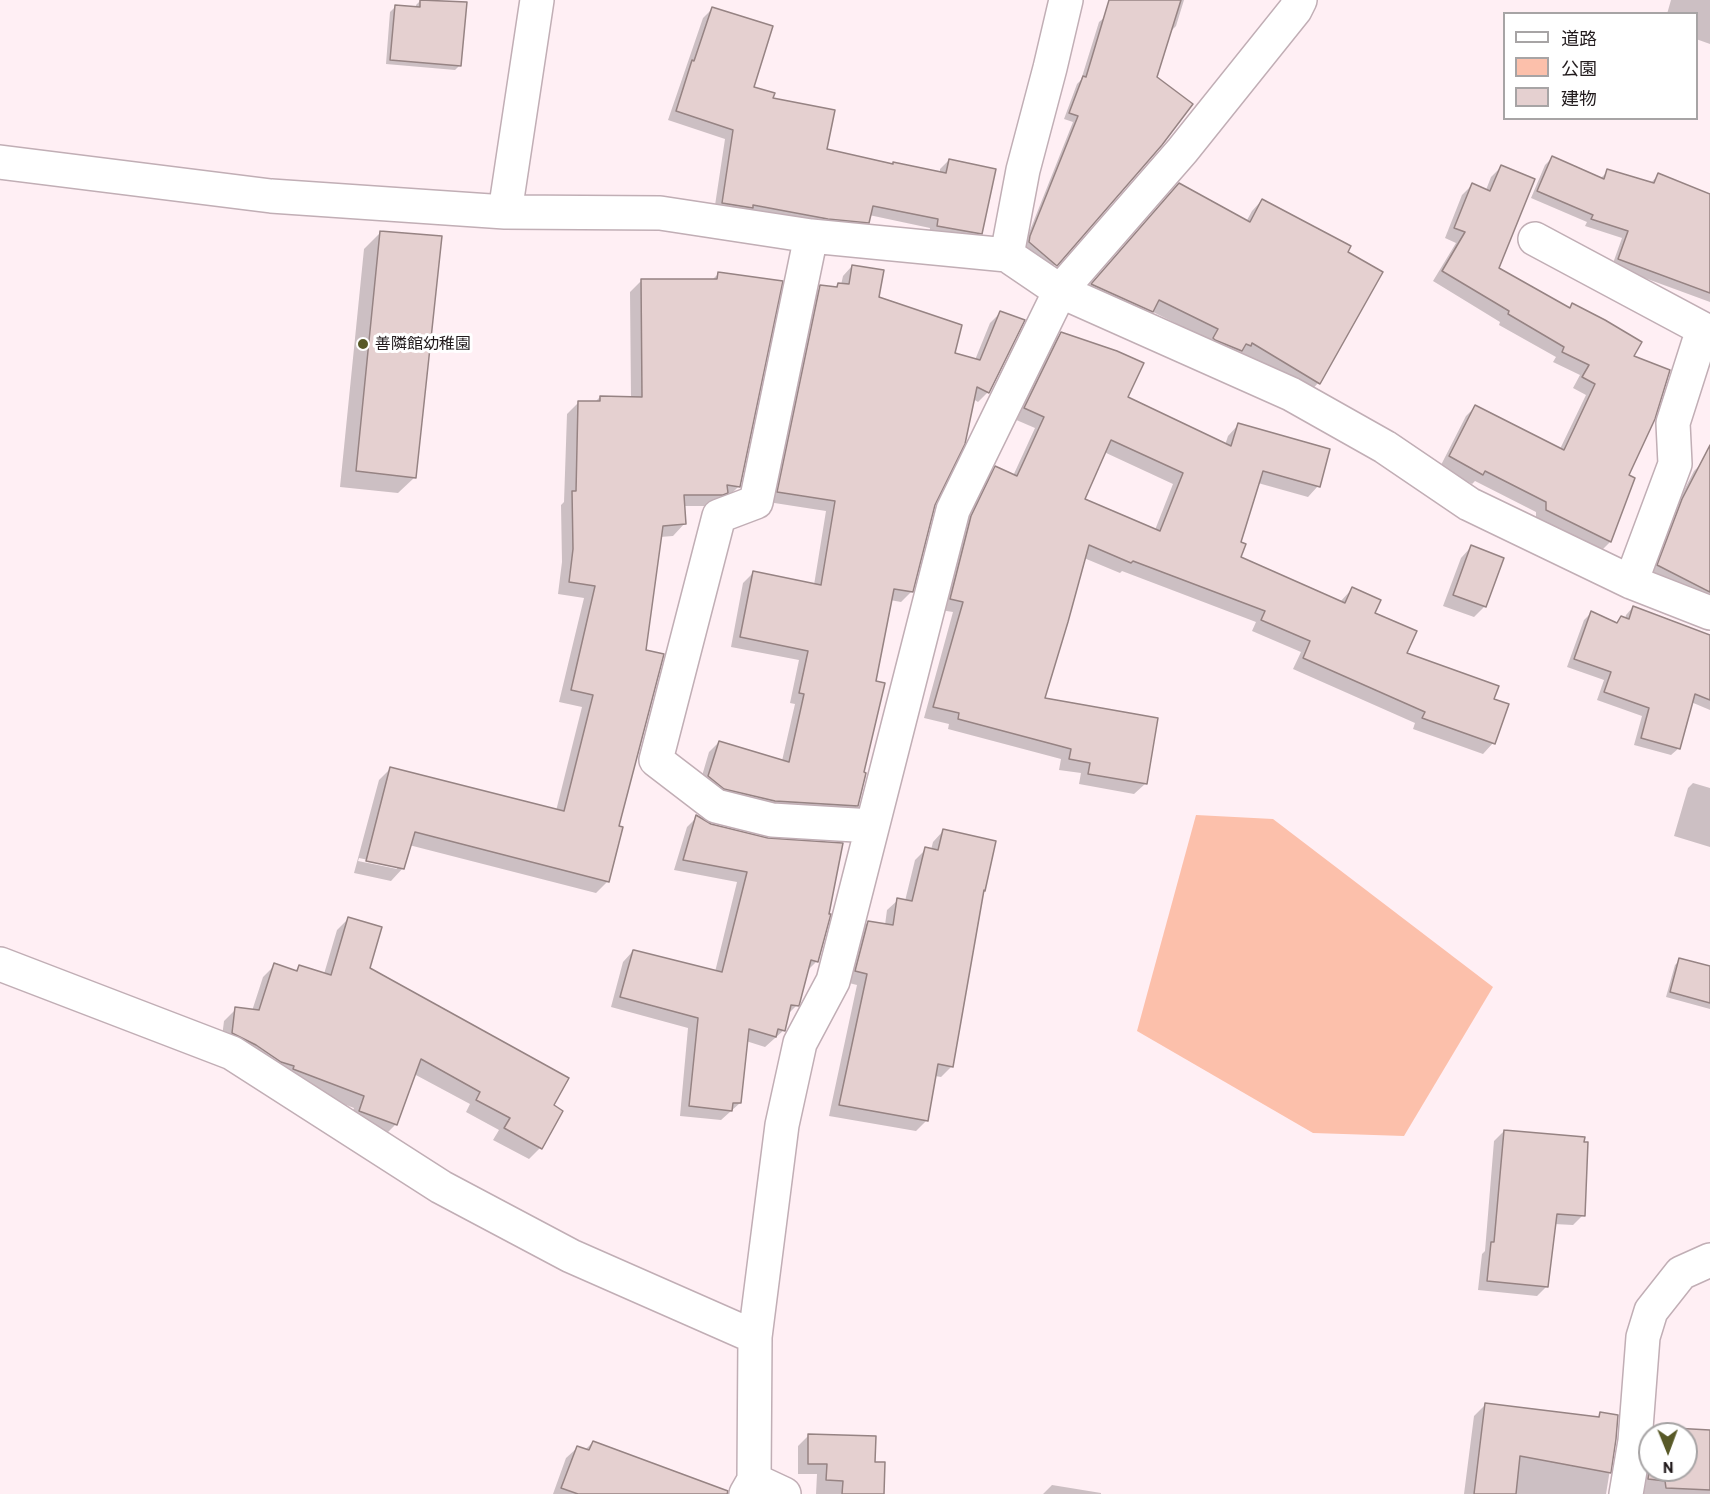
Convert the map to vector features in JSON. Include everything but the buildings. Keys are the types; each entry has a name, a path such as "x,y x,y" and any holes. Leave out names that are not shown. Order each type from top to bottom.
{"street":[{"path":"505,212 537,0"},
{"path":"1007,255 1023,170 1066,0"},
{"path":"783,1494 750,1487 755,1337 782,1125 800,1043 833,981 953,510 1060,291 1182,151 1295,10 1300,0"},
{"path":"0,162 271,196 505,212 660,213 811,236 1007,255 1060,291 1291,394 1385,447 1469,504 1632,582 1710,613"},
{"path":"811,236 756,502 719,516 656,760 716,806 772,820 872,826"},
{"path":"1535,239 1703,329 1673,423 1675,464 1632,582"},
{"path":"0,964 232,1053 441,1187 571,1256 755,1337"},
{"path":"1626,1494 1635,1441 1642,1337 1651,1311 1681,1273 1710,1260"}],"green space":[{"path":"1196,815 1273,819 1493,987 1404,1136 1313,1133 1137,1031"}],"place":[{"name":"善隣館幼稚園","path":"363,344"}]}
